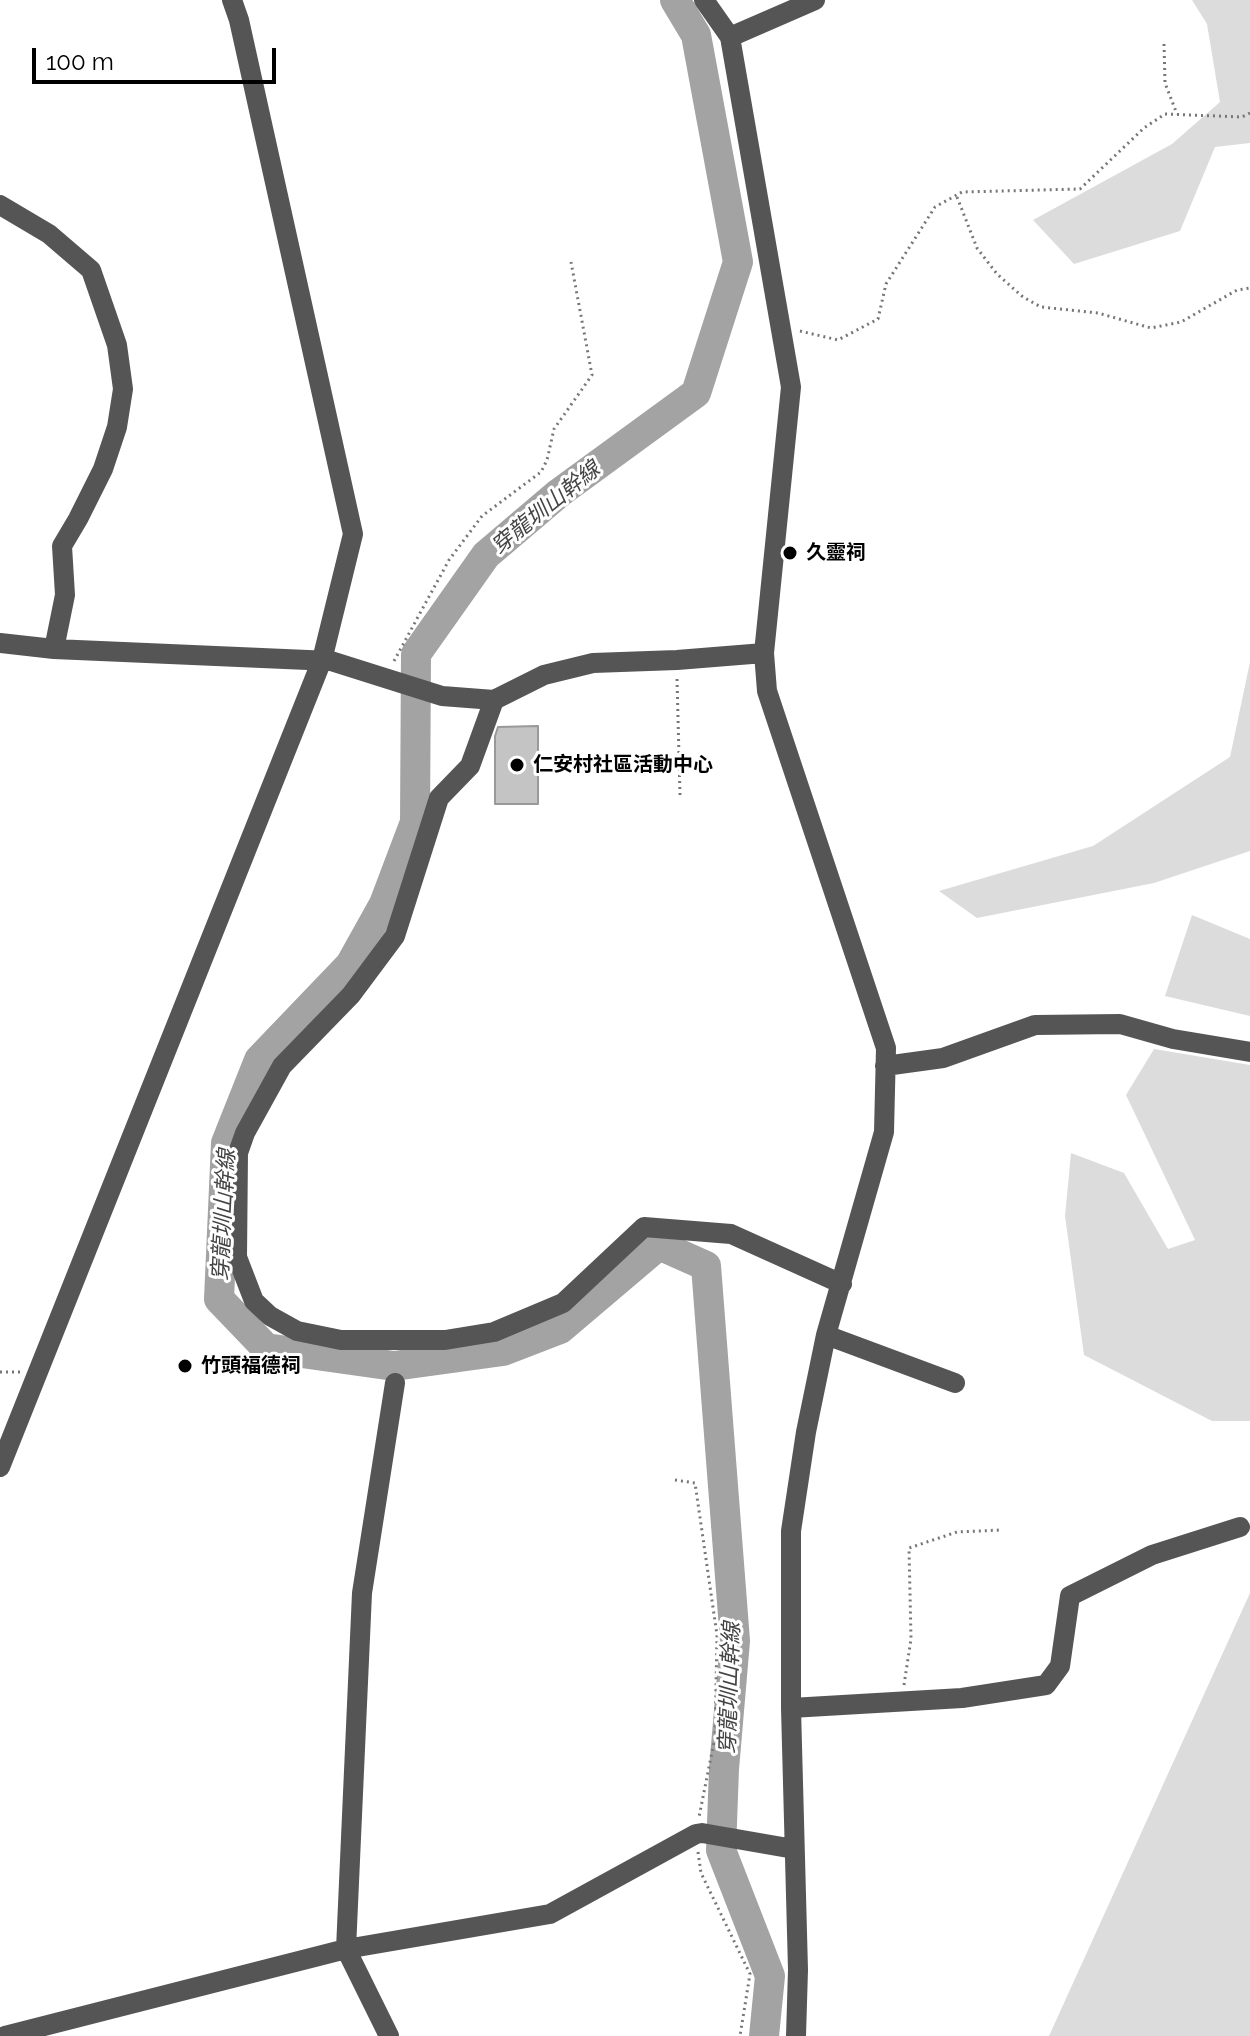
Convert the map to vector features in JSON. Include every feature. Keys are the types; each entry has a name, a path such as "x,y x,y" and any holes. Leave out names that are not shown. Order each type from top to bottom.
{"street":[{"path":"0,1467 322,660 353,534 271,160 232,0"},
{"path":"704,0 730,37 791,387 764,653 767,691 886,1048 884,1132 826,1335 806,1432 791,1531 791,1708 798,1970 796,2036"},
{"path":"730,37 815,0"},
{"path":"0,205 49,234 91,270 117,345 123,389 117,427 103,469 62,546 65,595 54,649"},
{"path":"0,643 54,649 331,661 442,696 494,700 544,675 593,663 764,653"},
{"path":"494,700 470,766 439,798 395,936 351,995 282,1066 245,1133 238,1153 237,1257 254,1301 270,1316 297,1331 341,1340 445,1340 494,1332 563,1303 644,1227 731,1234 842,1284"},
{"path":"885,1066 943,1058 1035,1025 1120,1024 1173,1039 1250,1052"},
{"path":"826,1335 955,1383"},
{"path":"389,2036 346,1949 362,1593 395,1383"},
{"path":"791,1708 962,1698 1046,1685 1060,1666 1070,1596 1152,1555 1240,1527"},
{"path":"5,2036 346,1949 550,1914 699,1833 794,1849"}],"path":[{"path":"1164,44 1165,83 1177,115"},
{"path":"781,326 838,340 878,319 886,284 935,207 962,192 1080,189 1144,128 1165,114 1242,117 1250,113"},
{"path":"957,195 977,248 990,266 1023,297 1041,307 1098,313 1151,328 1181,322 1237,290 1250,288"},
{"path":"391,681 449,560 482,516 541,472 554,429 592,375 571,262"},
{"path":"677,660 680,795"},
{"path":"675,1480 695,1483 717,1635 715,1737 699,1833 701,1873 750,1974 740,2036"},
{"path":"901,1700 911,1639 909,1548 957,1532 1001,1530"}],"shaded area":[{"path":"1192,0 1250,0 1250,143 1215,147 1180,231 1074,264 1033,220 1172,144 1220,102 1207,24"},
{"path":"1250,662 1250,851 1154,883 977,918 939,891 1093,846 1230,757"},
{"path":"1192,915 1250,939 1250,1016 1165,996"},
{"path":"1154,1049 1250,1065 1250,1421 1212,1421 1084,1355 1065,1216 1071,1153 1124,1173 1168,1249 1195,1240 1126,1095"},
{"path":"1250,1593 1250,2036 1049,2036"}],"building":[{"name":"仁安村社區活動中心","path":"538,726 538,804 495,804 495,736 498,727"}],"waterway":[{"name":"穿龍圳山幹線","path":"675,0 696,35 738,262 696,393 559,493 486,555 416,654 415,822 384,904 350,965 259,1060 226,1143 219,1299 266,1348 394,1366 503,1351 560,1329 659,1245 706,1266 735,1641 724,1769 721,1850 770,1976 764,2036"}],"place":[{"name":"久靈祠","path":"790,553"},
{"name":"仁安村社區活動中心","path":"517,765"},
{"name":"竹頭福德祠","path":"185,1366"}]}
